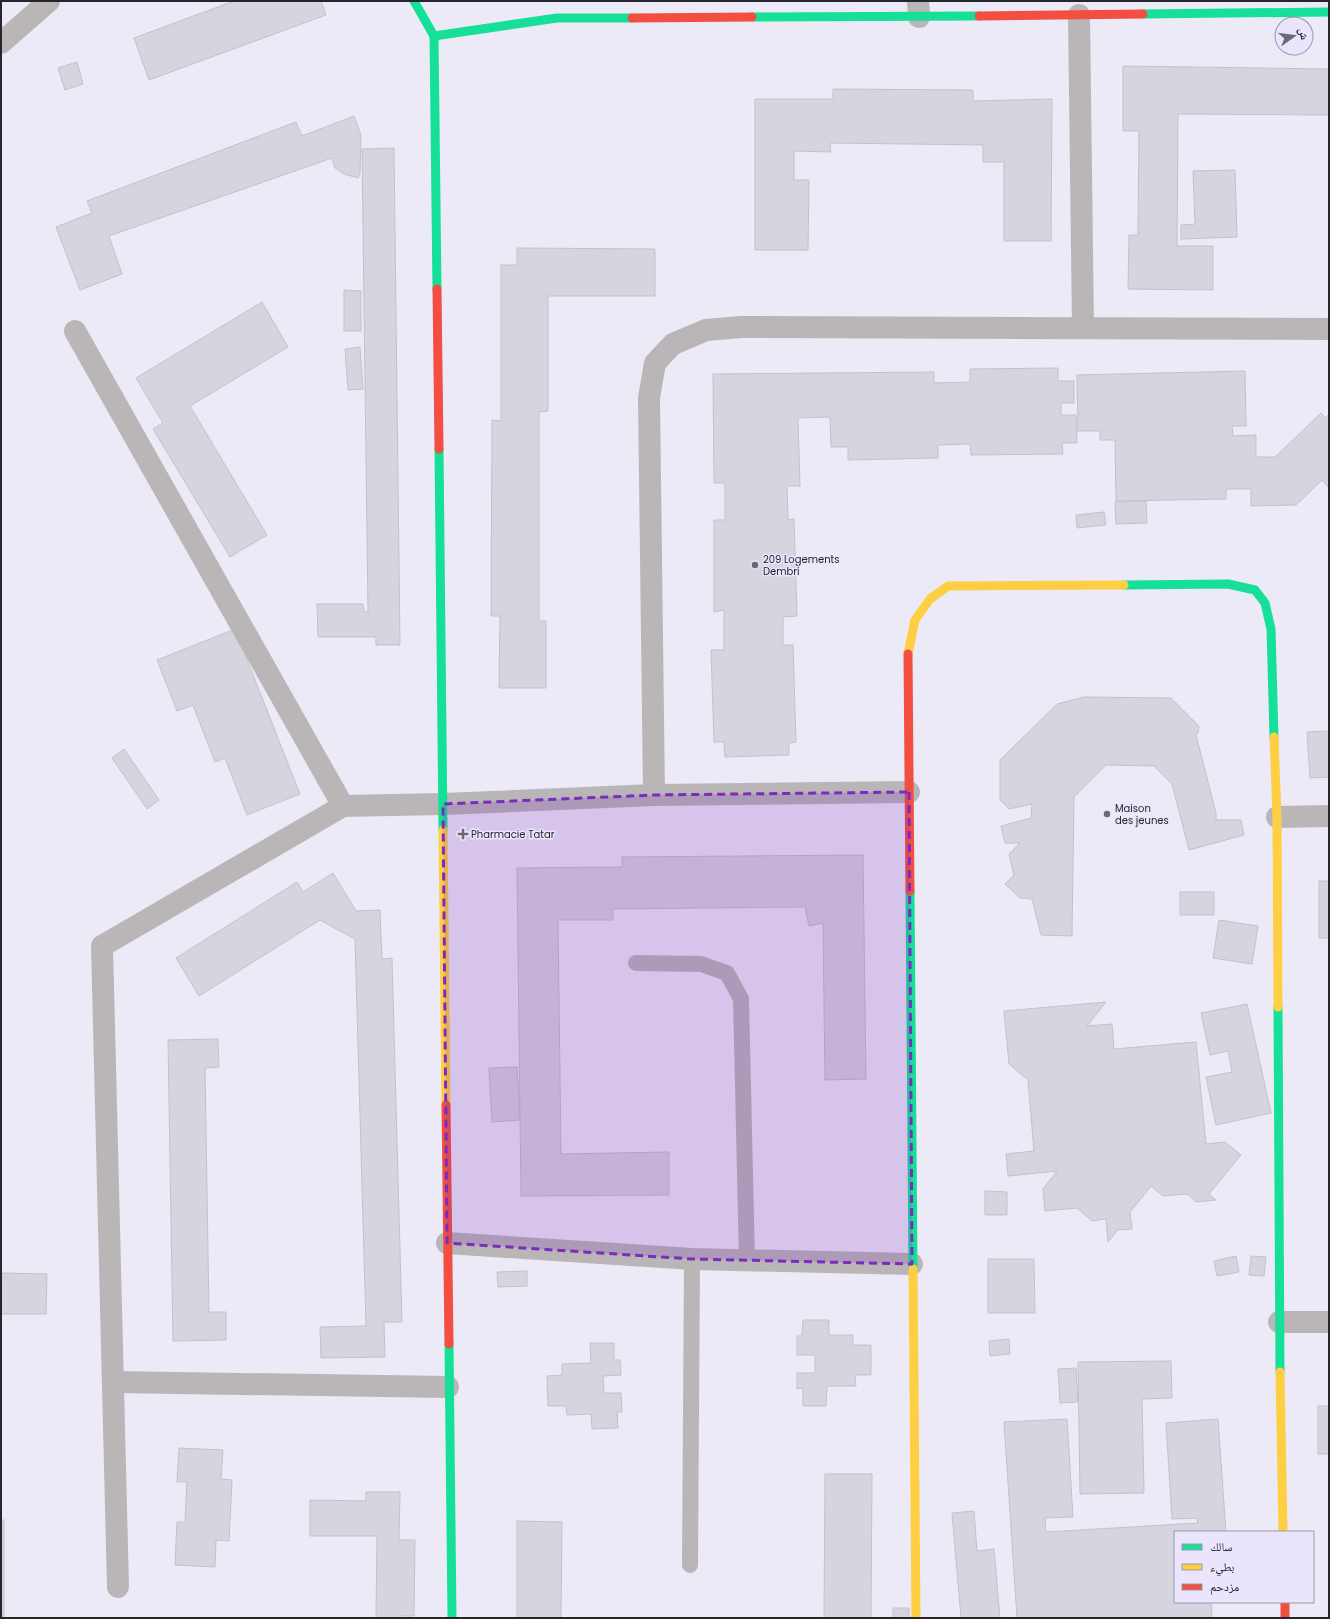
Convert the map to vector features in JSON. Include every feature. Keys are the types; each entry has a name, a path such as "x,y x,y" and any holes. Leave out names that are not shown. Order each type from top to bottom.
{"main road":[{"path":"414,1 434,36 448,1387 452,1618"},
{"path":"434,36 557,18 918,9 1079,14 1258,6 1329,12"},
{"path":"916,1618 908,656 915,620 930,599 948,586 1228,584 1255,590 1265,603 1271,629 1277,817 1279,1322 1283,1531"},
{"path":"1285,1603 1285,1618"}],"street":[{"path":"1,43 49,1"},
{"path":"1079,14 1083,328"},
{"path":"654,794 649,398 655,363 674,344 706,330 741,327 1329,329"},
{"path":"75,331 343,806"},
{"path":"118,1587 102,946 343,806 442,804 654,794 909,792"},
{"path":"1277,817 1329,816"},
{"path":"447,1243 692,1260 912,1264"},
{"path":"1279,1322 1329,1322"},
{"path":"113,1382 448,1387"}],"lane":[{"path":"636,963 701,964 707,966 727,973 740,999 747,1260"},
{"path":"690,1565 692,1260"}],"highlighted area":[{"path":"909,792 912,1264 692,1259 447,1243 443,804 654,795"}],"building":[{"path":"234,1 321,1 326,15 149,80 134,38"},
{"path":"77,62 83,84 65,90 58,68"},
{"path":"1123,66 1329,69 1329,115 1178,114 1177,246 1213,246 1213,290 1128,289 1129,235 1138,235 1139,131 1123,131"},
{"path":"833,89 973,90 973,101 1052,99 1051,241 1004,241 1004,162 983,162 983,145 830,143 831,152 794,151 794,180 809,180 808,250 755,250 755,99 833,99"},
{"path":"354,116 361,135 360,174 358,178 344,174 335,168 332,158 109,236 122,274 80,290 56,227 92,213 87,201 296,122 302,136"},
{"path":"394,148 400,645 376,645 376,637 318,637 317,604 363,604 364,612 368,612 362,149"},
{"path":"1235,170 1237,237 1181,239 1181,225 1195,224 1193,171"},
{"path":"517,248 655,249 655,296 548,296 548,411 539,412 539,621 546,621 546,688 499,688 500,616 491,616 492,420 501,421 501,265 517,265"},
{"path":"344,290 361,291 361,331 344,331"},
{"path":"262,302 288,347 190,406 267,535 230,557 153,429 163,423 136,378"},
{"path":"360,347 363,389 348,390 345,349"},
{"name":"209 Logements Dembri","path":"1058,368 1058,381 1074,381 1074,403 1061,403 1061,415 1076,415 1077,443 1062,443 1063,454 971,455 970,444 938,445 938,458 848,460 848,447 831,447 830,417 798,418 800,486 787,486 788,520 794,519 797,616 783,617 783,645 793,645 796,742 789,743 789,755 725,757 724,742 714,742 711,650 724,650 724,610 714,612 714,520 725,520 725,483 714,483 713,374 934,372 934,383 970,382 970,369"},
{"path":"1245,371 1246,426 1232,426 1233,436 1256,435 1256,457 1275,457 1321,413 1326,418 1329,414 1329,488 1322,480 1296,505 1251,506 1251,489 1226,489 1226,499 1116,501 1115,440 1100,440 1100,431 1078,431 1077,375"},
{"path":"1146,501 1147,523 1116,524 1115,502"},
{"path":"1104,512 1106,525 1077,528 1076,515"},
{"path":"235,629 300,794 247,815 225,758 215,762 193,705 177,711 157,660"},
{"path":"1084,697 1171,698 1199,726 1198,733 1196,735 1216,813 1216,820 1241,820 1244,835 1189,850 1172,784 1154,766 1106,765 1074,797 1072,936 1041,935 1032,899 1020,898 1005,884 1014,875 1009,854 1020,843 1005,843 1001,826 1031,818 1032,804 1009,809 1000,800 1000,760 1057,704"},
{"path":"1329,731 1329,777 1310,778 1307,732"},
{"path":"124,749 159,800 147,809 112,758"},
{"path":"863,855 866,1079 825,1080 823,923 809,926 805,907 613,909 613,920 558,920 561,1154 669,1152 669,1195 521,1196 517,868 622,867 622,857"},
{"path":"333,873 356,911 380,910 382,959 392,958 402,1322 384,1322 385,1357 321,1358 320,1327 366,1326 355,939 320,920 199,996 176,958 297,882 303,892"},
{"path":"1319,881 1329,881 1329,938 1319,938"},
{"path":"1180,892 1214,892 1214,915 1180,915"},
{"path":"1219,920 1258,926 1252,964 1213,958"},
{"path":"1106,1002 1087,1026 1112,1024 1114,1049 1196,1042 1206,1144 1225,1142 1241,1155 1209,1194 1216,1200 1196,1202 1187,1194 1163,1196 1151,1186 1130,1212 1132,1229 1118,1230 1108,1242 1106,1219 1092,1221 1077,1208 1045,1211 1043,1189 1057,1171 1008,1176 1006,1154 1034,1151 1028,1080 1009,1064 1004,1011"},
{"path":"1247,1004 1271,1113 1216,1125 1206,1077 1232,1072 1228,1051 1210,1055 1201,1013"},
{"path":"218,1039 219,1067 205,1068 209,1312 226,1312 226,1340 173,1341 168,1040"},
{"path":"517,1067 520,1120 492,1122 489,1068"},
{"path":"985,1191 1007,1192 1007,1215 985,1215"},
{"path":"1236,1256 1239,1272 1217,1276 1214,1261"},
{"path":"1251,1256 1266,1257 1264,1276 1249,1275"},
{"path":"988,1259 1034,1259 1035,1313 988,1313"},
{"path":"527,1271 527,1286 498,1287 497,1272"},
{"path":"1,1273 47,1274 46,1314 1,1314"},
{"path":"803,1320 829,1320 829,1335 853,1335 853,1345 871,1345 871,1375 855,1375 856,1386 827,1386 826,1406 803,1406 803,1388 797,1389 797,1373 815,1373 815,1355 797,1355 797,1336 802,1336"},
{"path":"1009,1339 1010,1354 990,1356 989,1341"},
{"path":"590,1343 614,1343 614,1360 620,1360 621,1375 603,1376 604,1393 621,1393 622,1412 617,1412 618,1428 592,1429 591,1414 567,1415 566,1406 548,1406 547,1376 562,1375 562,1364 591,1363"},
{"path":"1171,1361 1172,1398 1142,1399 1144,1493 1080,1494 1078,1362"},
{"path":"1076,1368 1078,1402 1060,1403 1058,1369"},
{"path":"1318,1406 1329,1406 1329,1454 1318,1454"},
{"path":"1067,1419 1073,1517 1045,1518 1046,1532 1198,1523 1197,1518 1172,1519 1166,1423 1218,1419 1226,1531 1174,1531 1174,1603 1211,1603 1212,1618 1017,1618 1004,1422"},
{"path":"179,1448 223,1450 221,1479 232,1480 229,1541 216,1540 215,1567 175,1565 177,1522 185,1522 187,1482 177,1482"},
{"path":"825,1474 872,1474 871,1618 824,1618"},
{"path":"366,1492 400,1492 399,1540 415,1540 414,1616 376,1618 377,1536 310,1536 310,1500 366,1501"},
{"path":"974,1511 977,1551 994,1549 1000,1618 961,1618 952,1513"},
{"path":"1,1520 4,1520 4,1618 1,1618"},
{"path":"517,1521 562,1522 561,1618 517,1618"},
{"path":"893,1608 909,1608 909,1618 893,1618"}],"traffic: fast":[{"path":"414,1 434,36 557,18 632,18"},
{"path":"1143,14 1329,12"},
{"path":"752,17 979,16"},
{"path":"434,36 437,289"},
{"path":"439,449 443,830"},
{"path":"1124,585 1228,584 1255,590 1265,603 1271,629 1274,737"},
{"path":"910,891 913,1269"},
{"path":"1278,1007 1280,1372"},
{"path":"449,1344 452,1618"}],"traffic: slow":[{"path":"908,654 915,620 930,599 948,586 1124,585"},
{"path":"1274,737 1277,817 1278,1007"},
{"path":"443,830 446,1105"},
{"path":"913,1269 916,1618"},
{"path":"1280,1372 1283,1531"}],"traffic: jam":[{"path":"979,16 1143,14"},
{"path":"632,18 752,17"},
{"path":"437,289 439,449"},
{"path":"908,654 910,891"},
{"path":"446,1105 449,1344"},
{"path":"1285,1603 1285,1618"}],"place":[{"name":"209 Logements Dembri","path":"755,565"},
{"name":"Maison des jeunes","path":"1107,814"},
{"name":"Pharmacie Tatar","path":"463,834"}]}
